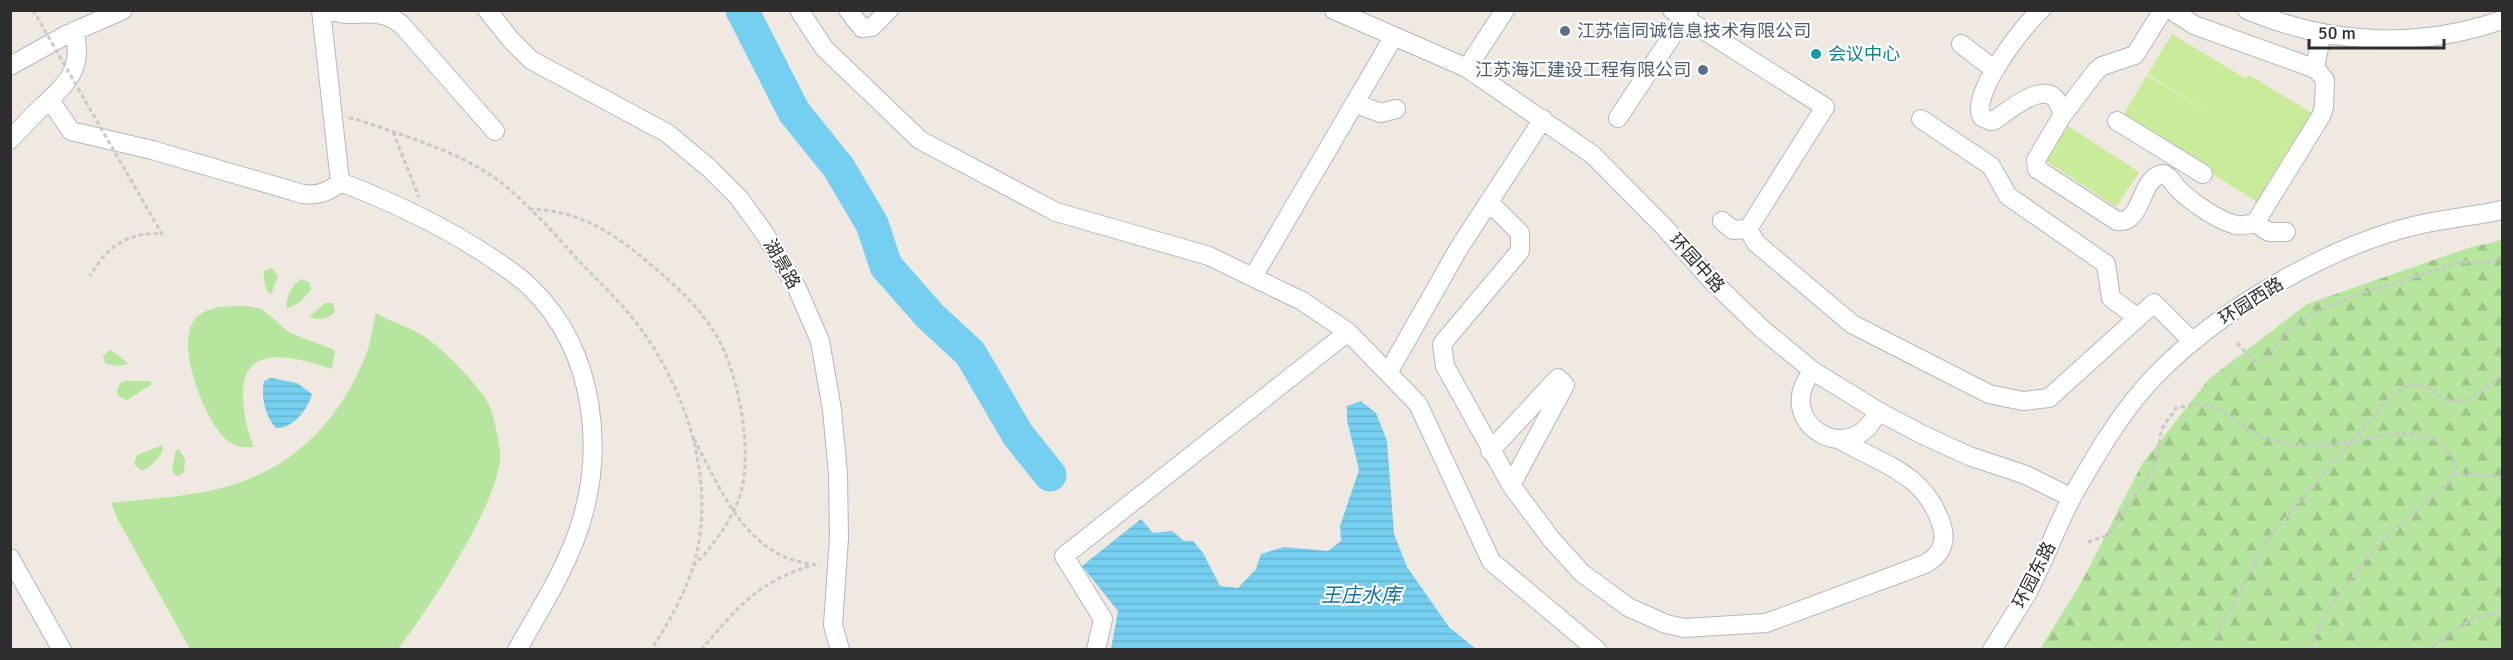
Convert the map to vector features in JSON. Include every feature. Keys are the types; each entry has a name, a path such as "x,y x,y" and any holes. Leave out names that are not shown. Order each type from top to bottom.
{"street":[{"path":"10,66 74,31 123,10"},
{"path":"321,10 339,182"},
{"path":"329,10 339,14 374,13 384,15 401,24 495,131"},
{"name":"湖景路","path":"486,10 531,60 667,133 724,183 739,198 765,234 797,288 822,350 832,410 838,474 837,565 833,625 840,650"},
{"path":"799,10 824,48 920,140 1056,212 1209,256 1302,301 1348,332 1418,404 1491,561 1597,650"},
{"path":"848,10 862,28 872,27 889,10"},
{"name":"环园中路","path":"1335,10 1467,68 1593,155 1665,228 1711,280 1762,328 1813,371 1878,411 1969,456 2026,475 2072,498"},
{"path":"1467,68 1505,10"},
{"path":"2041,10 2028,23 1995,70 1979,106 1980,114 1986,120 1995,120 2031,96 2042,93 2055,100 2062,116"},
{"path":"2163,10 2135,55 2096,70 2062,116 2036,160 2037,169 2117,221 2125,221 2132,216 2156,175 2166,174 2195,202 2226,221 2244,226 2255,223 2321,116 2324,107 2325,80 2315,66 2322,34"},
{"path":"2171,10 2194,25 2317,70"},
{"path":"2247,10 2298,29 2360,39 2422,39 2453,34 2502,20"},
{"path":"1618,118 1682,13 1825,107 1748,229"},
{"path":"10,140 59,93 72,74 77,52 74,31"},
{"path":"1253,277 1394,36"},
{"path":"1961,44 1995,70"},
{"path":"50,100 71,131 152,150 303,194 319,194 339,182"},
{"path":"1356,104 1382,113 1396,109"},
{"path":"1388,373 1460,248 1544,119"},
{"path":"1921,119 1991,166 2008,196 2106,264 2111,298 2138,318"},
{"path":"2117,121 2203,174"},
{"path":"2172,180 2183,162"},
{"path":"339,182 388,200 429,220 468,243 529,286 552,313 570,343 578,362 590,401 593,445 583,515 559,576 517,650"},
{"path":"1489,202 1520,233 1520,251 1442,344 1445,366 1511,485 1552,540 1582,573 1628,607 1666,624 1684,628 1766,623 1925,564 1941,550 1943,529 1935,510 1921,488 1899,469 1839,439 1820,434 1807,421 1803,413 1801,395 1807,378 1813,371"},
{"name":"环园西路","path":"2072,498 2120,421 2155,375 2192,341 2261,292 2367,240 2421,224 2502,210"},
{"path":"1722,221 1733,230 1748,229"},
{"path":"2255,223 2269,232 2286,232"},
{"path":"1748,229 1756,243 1852,324 1989,394 2023,401 2049,398 2154,303 2192,341"},
{"path":"1096,650 1103,619 1065,556 1348,332"},
{"path":"1491,450 1558,378 1565,385 1511,485"},
{"path":"1839,439 1859,434 1874,420 1878,411"},
{"name":"环园东路","path":"1992,650 2028,592 2072,498"},
{"path":"10,558 62,650"}],"path":[{"path":"33,10 162,234 149,233 122,240 110,248 90,276"},
{"path":"393,132 429,220"},
{"path":"528,209 569,214 612,234 661,273 703,316 722,344 735,376 742,419 744,444 741,493 704,556 693,566"},
{"path":"2237,343 2254,361 2267,358 2282,337 2311,314 2357,295 2461,262 2482,263 2502,259"},
{"path":"2216,637 2274,530 2392,395 2409,386 2420,386 2449,401 2468,400 2502,374"},
{"path":"2088,542 2108,536 2152,471 2158,455 2161,430 2176,408 2202,404 2226,414 2252,432 2270,440 2316,445 2401,433 2423,436 2440,444 2451,454 2456,466 2450,481 2381,542 2326,611 2310,650"},
{"path":"692,435 741,524 761,542 797,560 814,564 837,565"},
{"path":"2453,474 2489,475 2502,479"},
{"path":"701,650 730,615 753,594 778,577 814,564"},
{"path":"2427,650 2464,625 2484,615 2502,616"}],"green space":[{"path":"2172,34 2246,79 2249,75 2312,113 2257,202 2122,117 2147,75 2221,121 2148,74"},
{"path":"2068,126 2139,172 2116,207 2046,161"},
{"path":"2502,240 2502,649 2040,649 2081,583 2142,464 2209,379 2307,304 2468,248"},
{"path":"272,268 278,276 271,295 266,288 264,271"},
{"path":"302,279 310,283 311,290 300,302 287,309 290,291"},
{"path":"325,303 333,303 335,311 333,314 316,319 309,317"},
{"path":"247,306 262,309 290,333 335,350 332,369 288,358 261,360 251,367 245,379 243,397 246,422 254,447 237,446 219,432 210,418 195,382 188,346 189,330 200,314 219,307"},
{"path":"376,313 419,333 433,343 471,380 490,407 500,452 498,472 490,496 461,553 398,649 190,649 118,520 111,503 172,497 219,489 255,476 296,452 313,437 343,400 367,352"},
{"path":"111,350 129,364 116,366 105,363 103,355"},
{"path":"150,381 152,384 127,400 118,396 117,391 120,383"},
{"path":"163,445 159,457 146,469 142,471 134,464 137,455"},
{"path":"179,449 185,460 184,472 179,476 175,475 172,469 176,450"}],"water":[{"path":"271,378 297,383 312,394 307,406 294,422 276,428 269,418 263,394 264,381"},
{"name":"王庄水库","path":"1361,401 1376,413 1387,441 1394,534 1407,567 1449,627 1476,649 1111,649 1118,611 1082,566 1141,519 1153,533 1172,531 1184,541 1193,541 1203,553 1220,586 1238,588 1256,569 1261,554 1284,547 1328,551 1341,541 1340,526 1359,470 1347,420 1347,406"}],"waterway":[{"path":"742,10 794,112 839,168 872,224 886,266 930,316 970,353 1018,435 1050,475"}],"place":[{"name":"江苏信同诚信息技术有限公司","path":"1565,31"},
{"name":"会议中心","path":"1816,54"},
{"name":"江苏海汇建设工程有限公司","path":"1703,70"}]}
